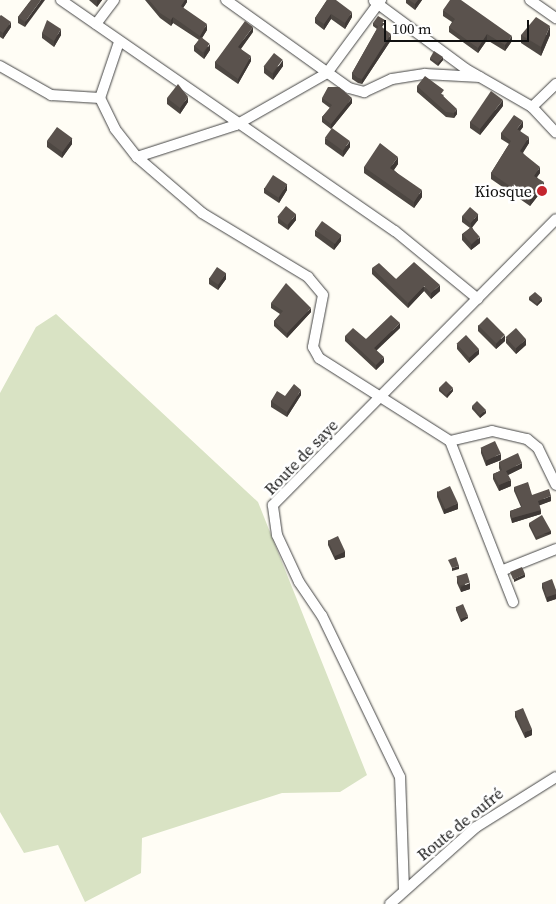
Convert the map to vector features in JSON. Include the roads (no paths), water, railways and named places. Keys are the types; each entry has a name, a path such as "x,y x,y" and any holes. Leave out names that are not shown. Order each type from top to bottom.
{"street":[{"path":"61,0 236,125 395,231 478,299"},
{"path":"96,24 114,0"},
{"path":"226,0 327,73 364,92 392,79 425,74 480,77"},
{"path":"530,0 556,18"},
{"path":"137,157 236,125 327,73 377,1 480,77 532,107 556,133"},
{"path":"119,42 100,98 115,129 137,157 202,213 308,277 323,295 313,348 319,358 379,398 450,441 513,602"},
{"path":"0,66 51,95 100,98"},
{"path":"532,107 556,84"},
{"name":"Route de saye","path":"404,890 400,777 322,616 299,582 277,535 273,505 556,219"},
{"path":"450,441 492,431 527,439 538,448 556,486"},
{"path":"501,571 556,549"},
{"name":"Route de oufré","path":"390,904 404,890 509,803 556,777"}],"place":[{"name":"Kiosque","path":"542,191"}]}
